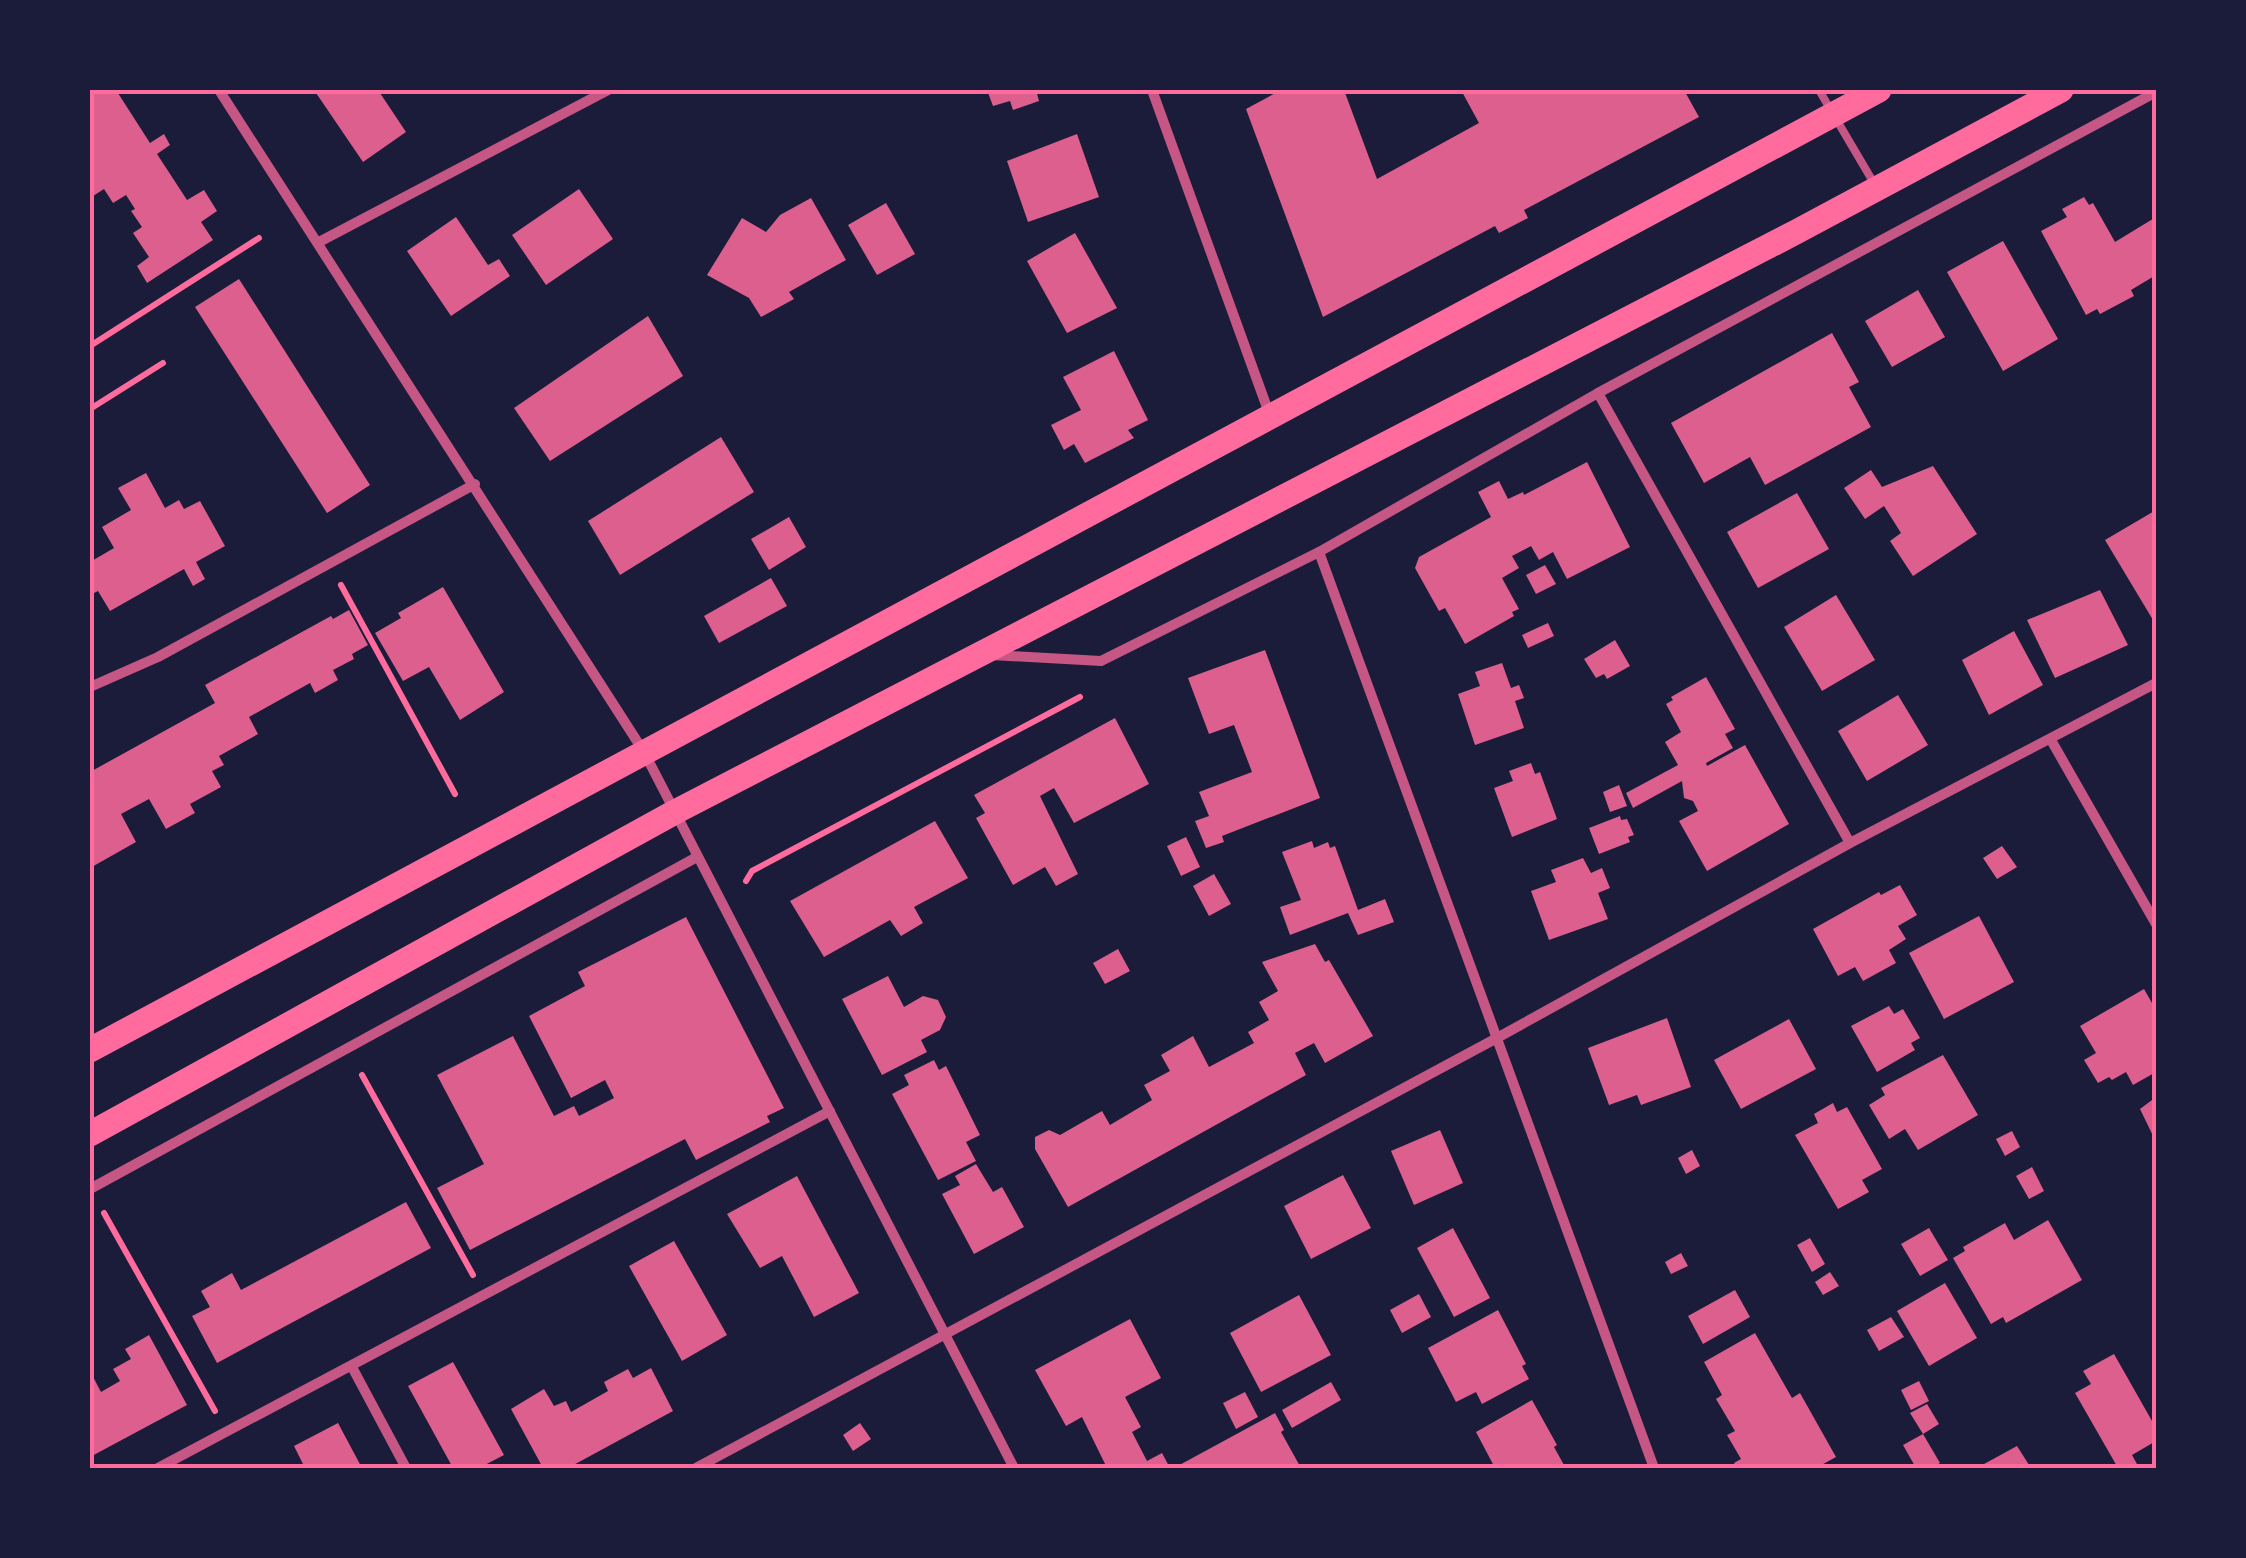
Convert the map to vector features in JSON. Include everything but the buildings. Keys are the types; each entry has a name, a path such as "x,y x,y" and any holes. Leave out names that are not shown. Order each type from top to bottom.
{"main road":[{"path":"90,1050 1879,90"},
{"path":"90,1134 674,812 1878,189 2061,90"}],"street":[{"path":"218,90 644,752 1014,1468"},
{"path":"319,242 608,90"},
{"path":"1152,90 1269,415"},
{"path":"975,655 1102,661 1319,552 1598,393 2156,92"},
{"path":"1598,393 1850,843"},
{"path":"90,687 158,657 474,484"},
{"path":"1319,552 1654,1468"},
{"path":"696,1468 1498,1038 1850,843 2156,684"},
{"path":"2051,740 2156,924"},
{"path":"90,1189 698,857"},
{"path":"158,1468 830,1111"},
{"path":"352,1366 406,1468"}],"lane":[{"path":"1819,90 1878,189"}],"path":[{"path":"90,346 259,238"},
{"path":"90,408 163,363"},
{"path":"341,584 455,794"},
{"path":"746,880 752,871 1080,697"},
{"path":"362,1075 478,1284"},
{"path":"104,1213 221,1421"}]}
